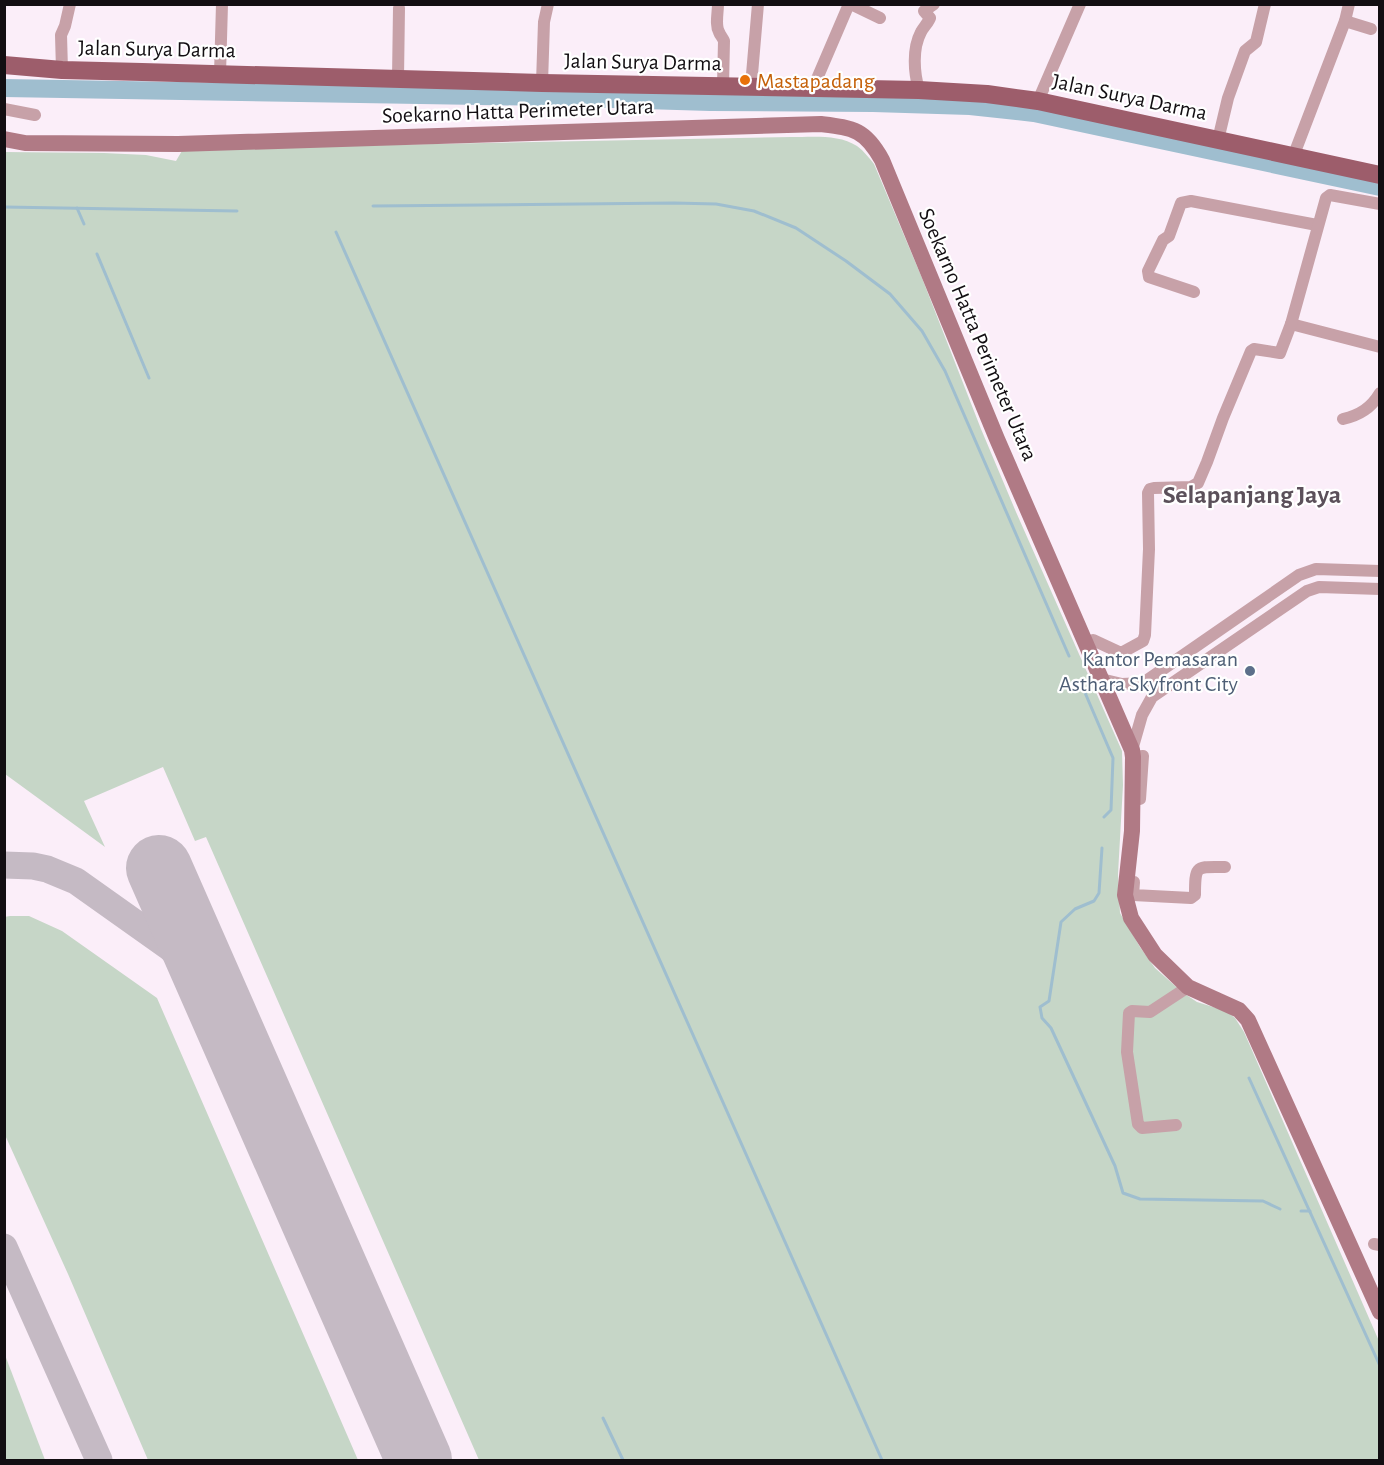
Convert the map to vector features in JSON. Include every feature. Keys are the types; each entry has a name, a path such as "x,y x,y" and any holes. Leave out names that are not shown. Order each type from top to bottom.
{"main road":[{"name":"Jalan Surya Darma","path":"4,65 62,70 919,90 987,94 1038,101 1380,175"},
{"name":"Soekarno Hatta Perimeter Utara","path":"4,139 25,143 162,144 821,124 848,128 862,134 873,144 882,160 997,439 1132,753 1129,895 1131,918 1155,955 1188,987 1239,1010 1248,1020 1380,1312"}],"street":[{"path":"62,70 61,35 70,4"},
{"path":"220,74 222,4"},
{"path":"542,83 544,22 548,4"},
{"path":"718,4 717,25 724,42 723,86"},
{"path":"751,86 758,4"},
{"path":"813,88 850,4 880,18"},
{"path":"919,90 915,66 918,40 930,18 924,12 934,4"},
{"path":"1038,101 1080,4"},
{"path":"1218,140 1228,98 1245,51 1256,42 1265,4"},
{"path":"1293,157 1345,21 1349,4"},
{"path":"398,78 399,8"},
{"path":"1345,21 1371,29"},
{"path":"4,110 35,115"},
{"path":"1086,643 1093,640 1121,653 1143,641 1149,549 1148,493 1154,488 1191,487 1198,483 1208,462 1222,418 1251,351 1254,349 1280,353 1291,324 1326,198 1330,195 1380,204"},
{"path":"1194,292 1153,280 1149,277 1148,271 1163,240 1169,236 1181,203 1191,201 1317,225"},
{"path":"1291,324 1380,347"},
{"path":"1343,420 1364,411 1380,393"},
{"path":"1101,679 1122,684 1143,683 1299,575 1316,569 1380,571"},
{"path":"1132,753 1142,715 1152,697 1307,591 1319,587 1380,589"},
{"path":"1206,639 1215,654"},
{"path":"1129,895 1191,898 1195,895 1198,870 1202,867 1225,867"},
{"path":"1176,1125 1142,1128 1138,1124 1127,1052 1129,1013 1132,1011 1150,1012 1188,987"}],"green space":[{"path":"825,137 850,142 864,152 874,164 1016,512 1122,751 1123,785 1118,874 1120,913 1155,968 1197,1002 1226,1011 1235,1018 1244,1032 1379,1341 1379,1460 479,1460 206,837 195,841 163,767 84,801 105,847 5,774 5,152 146,155 176,161 183,149"},
{"path":"29,916 62,931 157,998 358,1460 148,1460 5,1135 4,917"},
{"path":"5,1355 45,1460 5,1460"}],"waterway":[{"path":"4,88 970,106 1034,113 1380,187"},
{"path":"373,206 716,204 754,211 796,228 890,294 922,331 945,371 1069,656"},
{"path":"4,207 237,211"},
{"path":"77,208 84,224"},
{"path":"336,232 882,1460"},
{"path":"97,254 149,378"},
{"path":"1083,688 1113,758 1111,810 1104,817"},
{"path":"1102,848 1099,893 1094,901 1075,909 1061,922 1049,1001 1040,1007 1042,1018 1051,1028 1115,1166 1123,1193 1140,1199 1263,1201 1280,1209"},
{"path":"1249,1078 1380,1366"},
{"path":"1301,1211 1310,1211"},
{"path":"603,1418 623,1460"}],"taxiway":[{"path":"4,865 47,869 76,881 169,947 207,984 234,1037"},
{"path":"4,1247 99,1460"}],"runway":[{"path":"159,868 419,1460"}],"place":[{"name":"Mastapadang","path":"745,80"},
{"name":"Kantor Pemasaran Asthara Skyfront City","path":"1250,671"}],"district":[{"name":"Selapanjang Jaya","path":"1252,494"}]}
